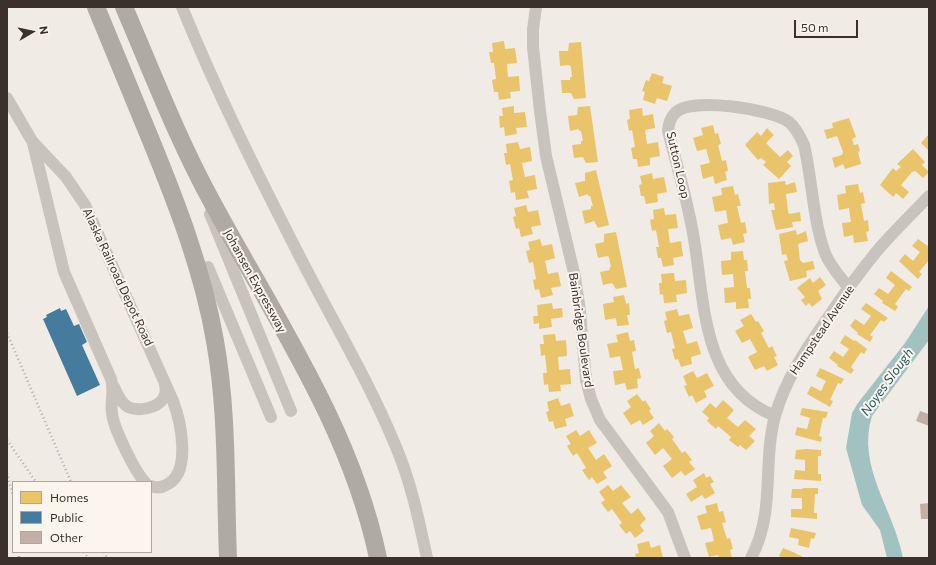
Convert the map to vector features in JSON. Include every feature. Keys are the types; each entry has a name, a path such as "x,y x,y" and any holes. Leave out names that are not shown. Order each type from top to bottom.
{"highway":[{"path":"96,7 185,228 198,268 213,328 224,414 228,558"},
{"name":"Johansen Expressway","path":"124,7 164,101 211,200 337,432 360,489 378,558"}],"street":[{"path":"182,7 230,119 300,258 363,374 394,441 414,500 427,558"},
{"name":"Bainbridge Boulevard","path":"536,7 533,29 533,47 546,156 575,277 588,386 600,420 668,512 685,558"},
{"name":"Alaska Railroad Depot Road","path":"7,98 32,141 66,178 85,204 164,381 178,417 182,463 175,479 161,488 152,486"},
{"path":"164,101 291,411"},
{"name":"Sutton Loop","path":"775,416 746,400 735,388 714,351 708,333 702,307 691,223 668,131 670,120 677,111 686,106 719,105 776,115 789,122 798,132 804,145 825,254 836,272 849,288"},
{"name":"Alaska Railroad Depot Road","path":"32,141 62,265 114,387 125,405 130,408 141,409 155,405 163,400 166,390 164,381"},
{"name":"Hampstead Avenue","path":"751,558 757,546 765,522 769,455 775,416 797,362 877,251 929,196"},
{"path":"208,268 271,417"},
{"path":"213,328 232,323"},
{"path":"114,387 111,404 114,421 137,472 144,481"}],"water":[{"name":"Noyes Slough","path":"929,306 929,340 872,416 868,434 872,470 898,540 903,558 887,558 880,530 862,505 846,448 852,413 858,403 905,343"}],"building: Homes":[{"path":"504,41 505,49 515,48 517,63 507,64 508,77 519,76 520,91 510,92 511,98 499,100 498,92 494,92 492,80 496,79 494,63 491,63 489,52 493,52 492,43"},
{"path":"581,42 586,98 574,99 571,93 562,93 561,80 570,80 570,77 572,77 571,67 569,65 560,66 559,51 568,51 569,43"},
{"path":"652,73 664,77 662,83 672,86 667,101 657,98 655,104 643,100 645,92 642,91 646,80 649,81"},
{"path":"514,106 514,113 525,112 527,127 516,128 517,134 505,136 504,127 500,128 499,116 503,116 502,108"},
{"path":"590,106 598,162 586,163 583,157 574,158 572,145 581,144 581,141 583,141 581,131 579,131 579,129 570,131 568,116 577,115 578,107"},
{"path":"642,108 643,116 653,114 655,128 645,130 647,144 658,142 660,156 650,158 650,165 638,167 637,159 633,159 631,148 635,147 632,130 629,131 627,120 630,119 629,110"},
{"path":"849,118 856,137 852,139 854,145 858,144 861,164 845,169 843,164 835,168 832,158 842,155 843,152 837,136 827,139 824,130 833,128 832,123"},
{"path":"713,125 715,134 718,133 721,144 718,145 722,161 726,160 728,171 725,172 727,180 715,184 713,176 703,179 700,165 710,163 706,149 697,151 693,138 703,135 701,128"},
{"path":"767,128 774,135 766,143 780,157 788,150 793,156 787,162 791,166 779,179 763,165 766,162 761,158 758,160 745,145 757,132 761,136"},
{"path":"929,134 929,151 921,143"},
{"path":"518,142 520,149 530,147 532,161 522,163 525,177 535,175 537,189 527,191 529,198 516,200 515,192 511,193 509,181 513,180 510,164 506,165 504,153 507,153 506,144"},
{"path":"913,149 925,162 922,165 929,172 923,178 915,171 912,172 901,185 909,192 903,199 896,193 893,197 880,185 893,168 896,171 901,167 897,164"},
{"path":"596,170 609,225 598,228 594,221 585,224 582,211 591,209 591,206 593,206 588,194 579,197 575,183 585,181 585,173"},
{"path":"652,173 653,179 664,177 667,192 657,194 658,202 646,204 644,196 641,196 639,185 642,184 640,176"},
{"path":"785,181 786,185 795,182 797,192 786,194 788,211 789,214 800,212 801,221 792,222 793,227 776,230 771,210 775,210 774,203 769,204 768,183"},
{"path":"858,184 860,193 863,192 865,203 861,204 864,221 868,220 869,231 866,232 868,241 854,243 853,235 844,237 842,223 851,222 849,208 839,210 837,195 846,193 845,186"},
{"path":"733,186 735,195 738,194 741,206 737,206 741,223 745,222 747,233 743,234 745,242 733,245 731,238 721,240 718,225 728,223 726,210 715,212 712,197 722,195 721,188"},
{"path":"526,205 528,212 538,210 541,225 531,227 533,234 521,237 519,228 516,229 513,217 516,216 514,208"},
{"path":"664,208 665,215 676,214 678,228 668,229 670,243 681,241 683,256 673,258 674,265 663,267 661,258 658,258 656,247 659,247 656,230 652,231 650,220 654,219 653,210"},
{"path":"796,230 797,235 806,231 808,241 798,244 800,260 803,263 813,261 815,269 806,271 807,277 790,281 784,261 788,260 786,254 782,255 779,234"},
{"path":"616,232 627,287 616,289 612,283 603,285 600,272 610,270 609,268 611,267 609,257 598,258 595,244 604,242 604,234"},
{"path":"540,239 542,246 552,244 555,258 545,261 548,274 558,272 561,286 551,288 553,295 541,298 539,289 535,290 533,280 536,279 533,262 529,263 526,251 530,250 528,242"},
{"path":"918,239 929,247 929,260 919,272 922,274 918,279 899,261 905,254 913,261 920,252 912,246"},
{"path":"743,251 744,260 747,260 748,271 745,271 747,288 750,288 751,299 748,299 749,308 736,309 736,302 725,303 724,288 734,287 733,274 722,275 721,261 731,260 731,252"},
{"path":"891,271 912,287 909,291 906,289 895,304 898,307 895,311 882,303 883,301 874,294 879,288 888,294 895,285 886,278"},
{"path":"674,273 675,281 686,280 687,293 676,295 677,302 664,303 663,294 660,295 659,283 662,283 661,274"},
{"path":"820,277 826,285 818,291 822,299 812,307 809,303 806,306 801,300 805,297 797,288 810,278 813,283"},
{"path":"624,295 626,304 629,303 630,315 627,315 629,325 617,326 616,318 605,320 603,304 614,302 613,297"},
{"path":"552,303 553,309 562,308 563,317 551,319 552,327 539,329 539,323 534,324 533,316 538,316 537,305"},
{"path":"866,303 888,318 884,322 881,320 870,335 873,337 870,342 857,334 858,333 850,326 855,319 864,325 871,316 861,309"},
{"path":"677,309 679,316 689,314 693,328 683,331 687,344 697,341 701,354 691,357 692,364 681,367 678,359 675,360 672,349 675,348 671,332 667,333 664,321 667,320 665,312"},
{"path":"751,314 756,322 758,321 764,331 761,333 769,348 772,346 777,356 774,357 778,365 767,371 764,366 755,370 748,357 757,352 750,339 742,343 735,331 744,326 740,320"},
{"path":"628,332 630,341 634,340 636,351 632,352 635,369 639,368 641,378 637,379 638,388 627,390 625,383 615,385 613,371 623,370 620,356 610,358 607,344 618,342 616,335"},
{"path":"555,334 556,341 566,340 567,356 558,357 559,370 570,369 571,384 560,385 561,391 549,392 548,384 544,385 543,373 547,373 545,355 541,356 540,344 544,344 543,335"},
{"path":"845,335 867,349 864,354 861,352 851,367 854,370 851,374 837,366 838,365 829,358 834,351 843,357 849,349 840,343"},
{"path":"820,368 844,379 841,384 838,383 830,400 833,401 830,407 807,394 811,386 821,391 826,381 816,376"},
{"path":"693,371 697,378 707,373 714,386 704,391 707,397 696,403 692,395 689,397 684,386 687,385 683,376"},
{"path":"637,394 643,402 645,400 651,409 649,411 654,418 643,425 640,420 631,425 623,413 631,407 627,401"},
{"path":"558,398 561,406 570,403 574,416 565,419 567,426 555,429 553,421 549,422 546,412 549,411 547,402"},
{"path":"723,400 734,410 727,418 738,427 745,420 756,429 749,436 755,441 746,450 740,445 738,447 729,440 731,437 718,426 716,429 707,421 709,418 702,412 710,403 716,408"},
{"path":"802,408 828,412 826,418 823,418 819,436 822,437 821,442 795,435 797,427 807,429 810,418 800,415"},
{"path":"659,423 665,431 667,429 674,437 672,439 682,453 685,451 692,460 689,462 695,469 685,476 681,471 672,478 663,466 672,459 663,448 655,455 646,443 654,436 650,431"},
{"path":"576,430 580,436 589,430 597,443 588,448 596,460 604,454 612,466 603,472 607,478 597,484 592,477 589,480 582,470 586,468 577,453 573,456 567,446 571,444 566,436"},
{"path":"796,450 821,450 821,456 818,456 818,474 821,474 821,481 794,479 795,470 805,471 805,460 795,459"},
{"path":"704,473 706,478 710,476 714,482 710,484 715,493 705,499 702,495 691,502 686,494 697,487 693,480"},
{"path":"608,485 613,491 621,485 631,497 622,503 631,514 638,508 646,519 640,525 644,531 635,538 630,531 626,534 619,525 622,523 612,509 608,512 601,503 605,500 599,492"},
{"path":"818,488 818,494 815,494 814,513 817,513 817,519 791,517 791,509 802,509 802,498 791,498 792,489"},
{"path":"717,503 719,512 723,511 726,522 722,523 727,539 730,538 733,549 730,550 732,558 719,558 718,555 709,557 705,543 714,541 711,528 701,530 697,516 707,513 705,506"},
{"path":"791,528 816,533 814,539 811,538 809,548 798,545 799,539 789,537"},
{"path":"649,541 651,548 660,545 663,558 636,558 635,554 639,553 637,544"},
{"path":"783,548 805,558 783,558 779,556"}],"building: Public":[{"path":"60,308 61,311 66,309 74,326 79,324 87,342 82,345 100,385 77,396 43,319 47,317 46,315"}],"building: Other":[{"path":"920,411 929,414 929,426 916,421"},
{"path":"929,503 929,519 921,519 920,504"}],"railway":[{"path":"7,333 71,481"},
{"path":"7,440 35,481"},
{"path":"7,473 12,492"},
{"path":"19,553 19,558"},
{"path":"85,553 88,558"},
{"path":"104,553 107,558"}]}
